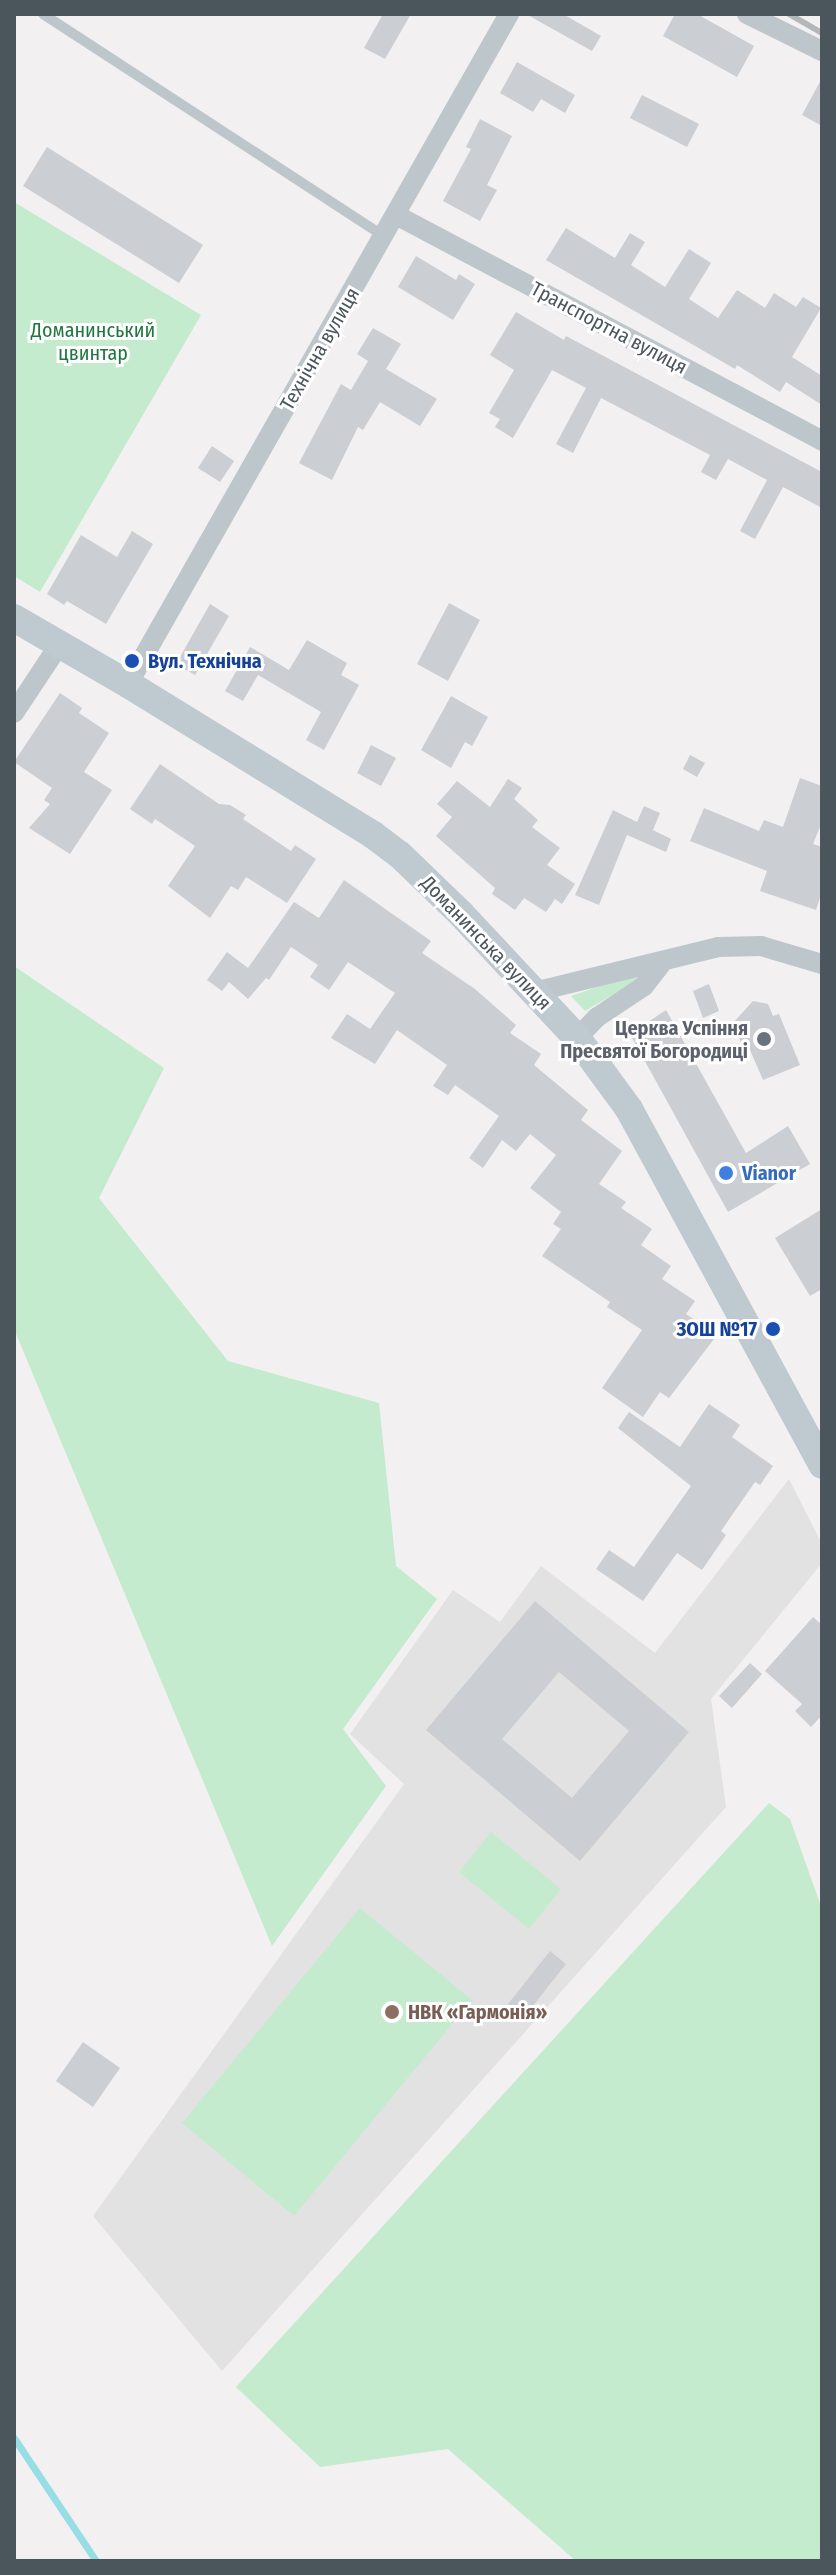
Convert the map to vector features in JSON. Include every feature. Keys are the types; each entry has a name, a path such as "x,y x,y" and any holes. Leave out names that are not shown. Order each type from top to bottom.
{"main road":[{"name":"Доманинська вулиця","path":"14,618 128,684 381,841 461,914 577,1038 629,1109 822,1465"}],"street":[{"name":"Технічна вулиця","path":"128,684 509,14"},
{"path":"747,14 822,51"},
{"name":"Транспортна вулиця","path":"396,215 822,441"},
{"path":"14,713 59,645"},
{"path":"534,992 579,978 662,963 718,947 761,946 822,964"},
{"path":"577,1038 596,1018 644,986 662,963"}],"lane":[{"path":"43,14 384,236"}],"shaded area":[{"name":"НВК «Гармонія»","path":"789,1479 822,1544 822,1563 711,1699 726,1807 222,2371 93,2216 404,1784 350,1734 453,1590 500,1622 541,1566 655,1653"}],"green space":[{"name":"Доманинський цвинтар","path":"14,202 201,315 40,592 14,576"},
{"path":"14,966 164,1068 99,1198 228,1361 379,1403 396,1566 437,1599 343,1729 386,1786 272,1946 14,1329"},
{"path":"639,973 641,978 585,1011 571,996"},
{"path":"769,1803 790,1819 822,1909 822,2561 576,2561 448,2449 320,2467 236,2387"},
{"path":"491,1832 561,1889 529,1929 459,1872"},
{"path":"360,1908 472,2000 294,2216 182,2123"}],"building":[{"path":"383,14 411,14 385,59 364,48"},
{"path":"526,14 563,14 601,36 592,51"},
{"path":"675,14 697,14 754,46 737,77 663,36"},
{"path":"517,62 575,95 565,113 541,99 533,112 500,93"},
{"path":"822,78 822,126 802,115"},
{"path":"642,95 699,124 687,147 630,118"},
{"path":"480,119 512,136 487,185 497,190 480,221 443,201 471,149 466,147"},
{"path":"47,147 203,245 179,283 23,186"},
{"path":"566,228 615,258 630,233 645,242 631,265 665,287 689,249 711,263 689,299 718,318 737,290 765,308 774,293 796,307 803,297 821,308 792,357 822,376 822,405 786,382 780,392 737,365 735,369 546,260"},
{"path":"416,256 456,280 459,274 475,284 453,320 398,287"},
{"path":"516,312 564,340 566,336 822,472 822,508 783,487 755,539 740,531 767,480 728,459 716,480 701,472 710,455 601,398 573,453 556,444 586,388 552,370 513,438 495,427 500,419 489,413 514,370 490,355"},
{"path":"373,328 401,344 386,369 437,399 420,426 380,402 363,430 358,427 332,480 299,463 341,384 351,390 368,361 357,354"},
{"path":"212,446 234,461 220,482 198,468"},
{"path":"132,531 153,544 106,624 67,601 64,605 47,594 81,535 117,557"},
{"path":"449,603 480,620 448,681 417,664"},
{"path":"210,604 229,616 195,675 176,664"},
{"path":"307,640 347,663 341,675 359,685 324,750 306,740 321,712 258,675 243,701 225,691 250,647 289,670"},
{"path":"60,693 82,708 79,713 109,733 84,772 112,790 70,854 29,828 50,804 44,800 52,788 14,762"},
{"path":"451,696 488,717 472,746 465,742 451,768 421,750"},
{"path":"371,745 396,758 381,786 357,773"},
{"path":"690,755 705,763 697,777 683,769"},
{"path":"160,764 219,804 230,805 246,815 243,819 291,851 295,845 316,859 287,903 246,877 238,890 231,886 210,918 168,886 195,846 155,819 152,824 130,809"},
{"path":"800,778 822,786 822,822 813,844 822,847 822,891 816,910 760,891 767,871 690,841 704,808 759,831 764,820 783,827"},
{"path":"508,779 522,788 514,799 538,820 532,827 560,848 547,865 575,884 562,904 555,899 546,912 524,898 515,910 492,894 495,888 436,836 452,817 437,804 457,781 490,807"},
{"path":"644,806 660,813 653,830 671,839 666,852 627,835 599,905 575,895 613,810 637,822"},
{"path":"344,880 431,941 422,953 475,989 516,1025 510,1033 541,1054 534,1065 588,1110 581,1120 622,1151 599,1184 626,1202 621,1208 652,1229 641,1245 671,1266 662,1279 695,1301 686,1314 717,1335 669,1398 660,1392 643,1417 602,1388 642,1330 607,1307 610,1302 542,1256 561,1229 553,1224 561,1212 530,1188 556,1155 530,1134 516,1151 502,1140 483,1168 469,1158 499,1116 455,1085 448,1095 433,1086 447,1065 397,1030 375,1064 331,1038 347,1014 370,1029 395,993 348,962 329,990 310,977 318,965 291,947 269,980 266,978 248,999 229,982 222,991 207,980 227,952 248,968 294,902 319,918"},
{"path":"709,984 719,1011 703,1018 693,991"},
{"name":"Церква Успіння Пресвятої Богородиці","path":"753,1001 768,1004 773,1016 779,1014 800,1065 763,1080 748,1045 743,1047 733,1023"},
{"path":"666,1010 746,1153 788,1126 810,1164 728,1212 630,1034"},
{"path":"822,1209 822,1289 810,1296 775,1238"},
{"path":"709,1404 740,1425 732,1437 773,1466 760,1485 755,1482 721,1531 726,1535 702,1570 677,1553 643,1601 596,1569 609,1550 634,1567 691,1486 618,1428 629,1412 680,1447"},
{"path":"535,1601 689,1732 580,1861 426,1730","holes":["559,1672 629,1731 572,1798 502,1739"]},
{"path":"813,1617 822,1625 822,1715 811,1727 795,1711 802,1704 765,1671"},
{"path":"750,1663 762,1674 732,1708 719,1696"},
{"path":"550,1951 566,1964 524,2017 508,2004"},
{"path":"83,2042 120,2068 93,2107 56,2081"}],"waterway":[{"path":"14,2438 96,2561"}],"railway":[{"path":"789,14 822,33"}],"place":[{"name":"Вул. Технічна","path":"132,661"},
{"name":"Церква Успіння Пресвятої Богородиці","path":"764,1039"},
{"name":"Vianor","path":"726,1173"},
{"name":"ЗОШ №17","path":"773,1329"},
{"name":"НВК «Гармонія»","path":"392,2012"}]}
